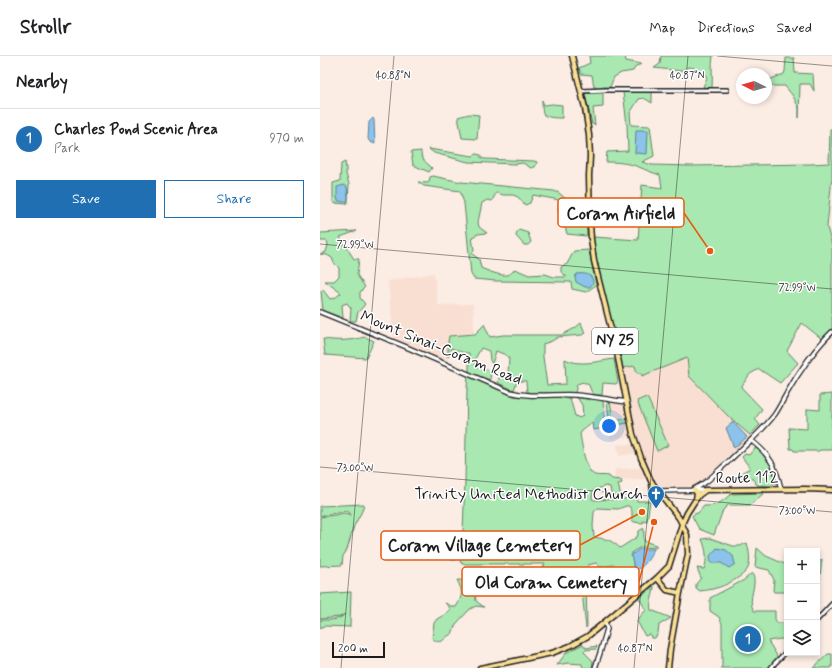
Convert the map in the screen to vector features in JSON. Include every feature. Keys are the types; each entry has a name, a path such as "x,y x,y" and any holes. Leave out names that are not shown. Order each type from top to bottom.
{"main road":[{"name":"NY 25","path":"572,56 585,108 590,142 590,224 594,261 612,329 631,425 636,445 652,481 679,518 687,535 688,554 670,649 668,668"},
{"name":"Mount Sinai-Coram Road","path":"320,312 404,346 510,392 535,396 578,395 627,402"},
{"path":"693,490 706,483 762,431 776,412 803,367 827,336 832,332"},
{"path":"752,440 767,455 774,465 781,489"},
{"path":"652,481 653,495"},
{"path":"693,490 697,493 695,500"},
{"path":"658,491 706,490"},
{"name":"Route 112","path":"480,668 552,653 570,646 588,636 657,578 669,566 687,513 695,500 706,490 832,490"},
{"path":"657,578 667,590 680,593"},
{"path":"595,668 607,629 605,622"}],"street":[{"path":"581,91 727,90"},
{"path":"820,617 832,604"},
{"path":"771,668 784,654"}],"shaded area":[{"path":"434,273 438,305 473,304 474,333 450,337 448,362 394,340 388,281"},
{"path":"687,357 730,418 752,437 718,466 704,482 694,486 662,488 658,486 646,463 639,444 622,368 635,366 642,376"},
{"path":"607,402 624,404 631,436 610,438"},
{"path":"633,444 636,453 619,456 617,445"},
{"path":"642,468 648,479 615,480 615,469"}],"green space":[{"path":"589,56 625,56 626,61 642,64 636,66 633,71 621,73 614,77 610,87 594,87 592,75 581,74 579,68 590,63"},
{"path":"661,56 713,56 712,88 703,87 707,78 704,72 694,68 688,67 681,71 654,68 660,64"},
{"path":"786,58 794,58 795,73 813,74 814,91 810,84 800,84 799,118 799,108 793,96 785,86 772,86 772,79 784,74"},
{"path":"623,92 652,92 652,103 644,98 639,99 630,113 631,125 650,126 654,156 642,162 652,165 691,166 829,163 830,129 832,129 832,177 827,227 832,246 832,329 822,339 802,323 787,351 798,363 780,383 759,369 750,374 741,387 762,409 755,419 760,425 750,435 730,418 689,376 687,358 642,376 641,373 637,373 635,366 622,368 599,270 593,237 638,240 642,185 662,188 660,175 631,165 606,162 607,152 628,151"},
{"path":"603,93 603,107 593,108 595,125 592,124 585,94"},
{"path":"542,100 544,105 562,105 562,118 549,117 543,114"},
{"path":"469,114 479,115 477,139 462,138 458,117"},
{"path":"429,149 473,156 476,154 481,155 481,158 485,159 537,162 535,167 531,168 523,163 468,162 434,153"},
{"path":"421,151 423,159 432,168 429,172 413,165 411,152"},
{"path":"345,162 349,184 348,202 347,204 334,203 333,183 340,181 341,164"},
{"path":"433,176 461,182 554,191 559,193 571,203 572,210 576,213 585,214 586,236 567,234 563,219 558,210 559,200 533,195 530,203 525,205 518,197 496,193 492,201 487,200 482,203 478,222 479,227 487,233 478,234 472,237 474,250 472,254 479,259 481,268 498,274 508,275 515,269 529,275 545,274 554,277 566,277 561,272 561,267 567,264 574,251 589,250 596,285 586,292 572,289 571,282 496,281 474,279 471,274 464,203 460,191 424,186 418,182 427,183 429,182 430,177"},
{"path":"519,230 528,233 531,242 528,245 524,245 516,236"},
{"path":"357,231 340,237 354,259 359,259 357,275 365,287 360,292 360,298 365,304 358,312 356,321 350,321 351,308 347,303 342,305 343,318 323,311 321,291 323,290 330,299 335,298 341,293 325,281 334,281 339,276 339,268 334,263 332,258 327,255 320,254 326,252 328,245 327,241 320,241 320,233"},
{"path":"581,323 585,333 582,335 558,337 543,344 543,357 547,385 566,384 565,359 577,363 583,363 614,359 618,382 616,384 603,383 602,395 596,395 593,393 589,385 583,382 577,384 575,393 527,393 526,381 517,381 514,390 498,383 499,378 508,373 509,359 506,355 496,351 492,364 489,351 481,348 475,359 476,367 491,371 490,380 469,373 469,353 451,348 448,357 449,336 475,334 484,324 490,337 503,335 562,335"},
{"path":"365,337 374,341 366,358 325,355 323,339 344,340"},
{"path":"468,375 513,394 513,396 570,398 575,416 580,418 583,415 582,405 577,397 603,401 605,428 593,430 592,423 582,431 580,434 583,451 586,463 592,473 595,475 609,476 612,479 621,480 622,483 618,484 621,496 614,496 611,493 610,487 605,486 593,491 592,499 624,499 636,496 637,501 650,501 647,521 643,520 643,523 634,522 632,520 632,511 629,506 618,509 598,508 594,512 594,537 609,540 620,548 637,537 639,531 644,528 644,541 656,545 656,548 641,547 632,552 634,574 625,574 620,567 613,565 600,567 596,563 588,565 586,579 586,628 582,592 577,570 560,569 547,574 545,584 540,580 541,571 545,564 462,564 460,562 462,556"},
{"path":"832,394 832,450 794,451 793,449 790,449 789,428 807,429 807,409 820,410 820,395"},
{"path":"646,397 668,445 657,451 637,401"},
{"path":"607,402 610,402 614,421 627,418 628,423 610,426"},
{"path":"755,448 763,454 769,462 775,482 772,486 757,485 752,478 744,480 741,479 741,473 750,468 742,457 745,454 749,455"},
{"path":"764,493 750,505 728,505 723,510 714,535 699,529 692,516 698,513 704,506 719,503 731,494"},
{"path":"364,504 354,526 347,550 343,556 342,565 320,566 320,517 343,513 349,514 350,516 351,514 346,511 320,516 320,506"},
{"path":"710,538 733,546 740,546 747,543 749,565 746,571 738,578 714,589 700,591 696,588 696,584 701,578 697,568 704,569 706,558 702,539"},
{"path":"757,548 766,556 784,564 784,592 774,592 774,580 769,570 755,567"},
{"path":"822,559 820,576 820,561"},
{"path":"752,573 754,582 751,601 754,611 775,611 775,619 777,623 784,623 784,640 768,641 777,657 775,660 776,662 770,668 721,668 722,624 719,617 710,611 710,598 744,580"},
{"path":"457,580 474,581 476,601 484,607 476,606 470,609 456,624 452,634 438,642 432,638 434,623 437,619 450,610 445,603 456,607 461,597 460,587"},
{"path":"654,586 651,610 671,618 659,625 658,633 655,638 651,638 650,634 645,636 637,621 646,610 639,598"},
{"path":"351,592 350,627 324,626 320,628 320,620 337,619 345,614 340,617 320,619 320,594"},
{"path":"583,644 586,648 597,646 596,649 585,650 584,652 593,661 592,668 583,668 582,664 568,663 557,665 566,653"},
{"path":"828,654 832,654 831,668 813,668"}],"water":[{"path":"373,118 375,144 370,142 368,139 369,122"},
{"path":"636,130 648,130 647,154 635,153"},
{"path":"344,185 347,187 347,202 338,201 337,198 337,187"},
{"path":"577,274 586,274 592,278 593,283 590,287 585,287 576,282 575,278"},
{"path":"733,422 747,437 734,448 726,428"},
{"path":"452,533 458,534 456,560 449,558 450,547 455,547 455,545 449,545 450,535"},
{"path":"717,548 726,550 733,556 735,564 729,568 721,563 711,563 710,556"},
{"path":"640,549 654,549 646,562 635,571 631,555"}],"place":[{"name":"Coram Airfield","path":"710,251"},
{"name":"Trinity United Methodist Church","path":"656,509"},
{"name":"Coram Village Cemetery","path":"642,512"},
{"name":"Old Coram Cemetery","path":"654,522"},
{"name":"Charles Pond Scenic Area","path":"748,639"}]}
